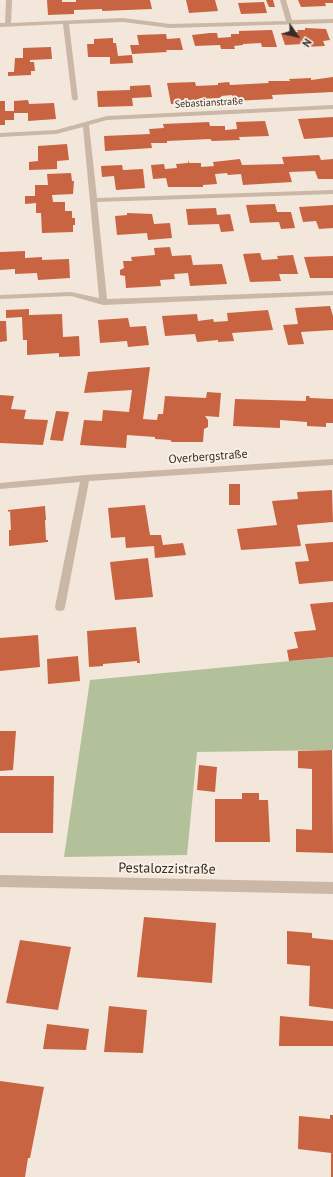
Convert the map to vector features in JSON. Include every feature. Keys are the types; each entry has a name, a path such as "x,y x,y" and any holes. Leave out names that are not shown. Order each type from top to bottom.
{"street":[{"path":"8,24 9,0"},
{"path":"283,0 289,21"},
{"path":"0,25 123,20 170,26 333,20"},
{"path":"66,23 75,99"},
{"name":"Sebastianstraße","path":"0,135 56,132 107,118 333,106"},
{"path":"86,124 103,302"},
{"path":"93,200 333,192"},
{"path":"0,297 71,294 103,302 333,293"},
{"name":"Overbergstraße","path":"0,486 86,478 333,462"},
{"path":"60,607 86,478"},
{"name":"Pestalozzistraße","path":"0,881 333,888"}],"green space":[{"path":"333,657 333,750 197,752 187,855 64,857 90,680"}],"building":[{"path":"47,0 76,2 76,0 150,0 152,9 102,11 102,9 74,10 74,14 48,15"},
{"path":"186,0 215,0 218,11 189,13"},
{"path":"266,0 273,0 275,7 269,7"},
{"path":"298,0 333,0 333,3 325,3 326,6 301,7"},
{"path":"264,2 267,13 241,14 238,3"},
{"path":"305,28 326,29 330,40 323,41 325,46 304,47 303,44 285,45 281,33 298,32 297,30 305,30"},
{"path":"272,30 277,47 262,47 261,43 234,46 235,49 221,49 220,45 195,46 192,35 217,33 218,38 231,37 231,34 239,34 239,31"},
{"path":"166,34 167,39 180,38 183,50 166,50 167,52 132,54 130,45 139,45 137,35"},
{"path":"113,38 113,43 116,43 118,56 132,55 133,63 110,64 110,57 88,57 87,44 94,44 94,39"},
{"path":"51,47 52,59 30,60 30,62 34,62 35,71 31,71 31,75 8,76 8,72 14,72 15,58 23,58 23,48"},
{"path":"333,77 333,92 272,95 273,99 234,101 232,95 221,96 222,98 200,99 201,103 171,104 167,83 195,82 196,86 218,85 218,83 229,82 230,85 269,83 268,81 290,81 289,79 311,78 311,80"},
{"path":"150,85 152,97 132,98 133,106 98,107 97,91 130,90 130,86"},
{"path":"28,100 29,104 54,103 56,119 28,121 28,113 14,113 14,120 5,120 5,125 0,125 0,101 5,101 5,111 14,111 14,101"},
{"path":"333,117 333,137 304,139 298,119"},
{"path":"265,121 269,136 239,137 240,140 212,141 210,139 167,141 167,143 151,143 152,148 105,151 104,136 150,134 149,129 164,128 163,124 209,122 210,126 225,126 225,130 237,129 236,122"},
{"path":"67,144 69,160 57,161 57,169 29,170 29,162 38,161 38,146"},
{"path":"319,155 321,160 333,159 333,179 318,179 315,171 289,172 292,182 243,185 241,174 228,175 227,173 215,174 217,184 203,185 203,187 168,187 166,178 153,179 151,165 164,164 165,169 177,168 176,164 188,163 189,160 189,163 201,163 201,167 214,166 213,162 240,159 242,165 284,164 282,157"},
{"path":"122,165 123,170 143,169 145,188 116,190 114,176 102,177 101,166"},
{"path":"71,173 72,181 74,181 73,194 52,195 53,202 65,202 65,211 72,211 72,218 75,218 73,232 42,233 41,213 36,213 36,203 25,204 25,196 35,196 35,185 48,185 47,174"},
{"path":"275,204 277,212 291,212 295,228 281,229 279,222 250,223 246,205"},
{"path":"333,205 333,228 319,229 316,221 303,222 299,207"},
{"path":"216,208 217,215 230,214 234,231 221,232 219,224 188,225 186,209"},
{"path":"127,213 152,214 154,224 170,223 172,238 148,240 147,233 117,235 115,216 127,215"},
{"path":"170,247 172,256 191,255 193,265 222,264 227,284 190,286 188,273 174,274 175,279 160,280 161,286 126,288 125,276 120,275 120,270 124,268 123,261 132,261 131,257 155,255 154,248"},
{"path":"25,251 25,258 42,257 42,260 69,259 70,278 38,280 37,273 15,274 15,269 0,270 0,252"},
{"path":"260,253 262,260 278,259 277,256 293,255 298,274 279,274 281,281 250,282 243,254"},
{"path":"333,256 333,278 310,278 304,257"},
{"path":"330,306 333,316 333,330 301,332 304,344 288,345 283,325 298,324 295,308"},
{"path":"29,309 29,315 62,314 63,337 79,336 80,356 59,357 59,353 27,355 27,340 23,340 22,317 6,318 6,310"},
{"path":"268,310 273,330 232,333 234,341 218,342 218,340 197,342 195,334 165,336 162,316 197,314 198,321 213,319 214,322 228,321 227,313"},
{"path":"128,318 130,327 146,326 149,345 128,347 127,341 100,343 98,320"},
{"path":"0,321 6,321 7,341 0,342"},
{"path":"150,367 143,419 157,420 158,414 163,414 165,396 206,398 207,392 221,393 219,417 205,416 208,420 208,427 204,429 203,442 172,442 170,440 155,439 155,437 127,435 126,448 80,445 84,420 102,421 103,410 129,412 132,390 84,393 88,372"},
{"path":"0,395 14,396 11,409 26,410 24,419 48,420 43,445 0,443"},
{"path":"306,396 309,396 310,398 333,399 333,423 326,423 326,427 307,426 307,422 280,420 280,428 233,426 235,399 306,401"},
{"path":"56,411 69,412 63,441 50,440"},
{"path":"229,484 240,484 240,505 229,505"},
{"path":"332,490 333,522 297,525 301,546 241,550 237,529 277,525 272,501 298,499 297,492"},
{"path":"145,505 150,535 161,535 163,545 183,543 186,555 155,558 154,546 126,548 125,537 111,538 108,508"},
{"path":"45,506 46,540 48,540 48,542 9,546 9,530 11,530 10,511 8,512 8,510"},
{"path":"333,542 333,581 299,584 295,562 309,561 305,544"},
{"path":"148,558 153,597 115,600 110,562"},
{"path":"333,602 333,657 289,661 287,650 298,648 294,632 316,630 310,604"},
{"path":"136,627 140,663 137,663 137,661 103,664 103,666 89,667 87,631"},
{"path":"38,635 40,667 0,671 0,638"},
{"path":"78,656 80,681 48,684 47,659"},
{"path":"0,731 16,731 13,770 0,771"},
{"path":"332,750 333,853 296,852 296,829 312,830 312,769 298,768 298,751"},
{"path":"199,765 217,767 215,792 197,790"},
{"path":"0,776 54,776 53,833 0,833"},
{"path":"242,793 259,793 259,800 268,800 270,842 215,842 215,799 242,799"},
{"path":"144,917 216,923 212,983 137,977"},
{"path":"287,931 312,933 312,938 333,940 333,1009 309,1006 310,966 287,964"},
{"path":"20,940 71,947 58,1010 6,1003"},
{"path":"109,1006 147,1010 143,1053 104,1052"},
{"path":"280,1016 333,1021 333,1046 279,1046"},
{"path":"47,1024 89,1029 86,1050 43,1049"},
{"path":"0,1081 44,1087 25,1177 0,1177"},
{"path":"330,1115 333,1115 333,1177 331,1177 331,1153 298,1149 299,1116 330,1119"}]}
